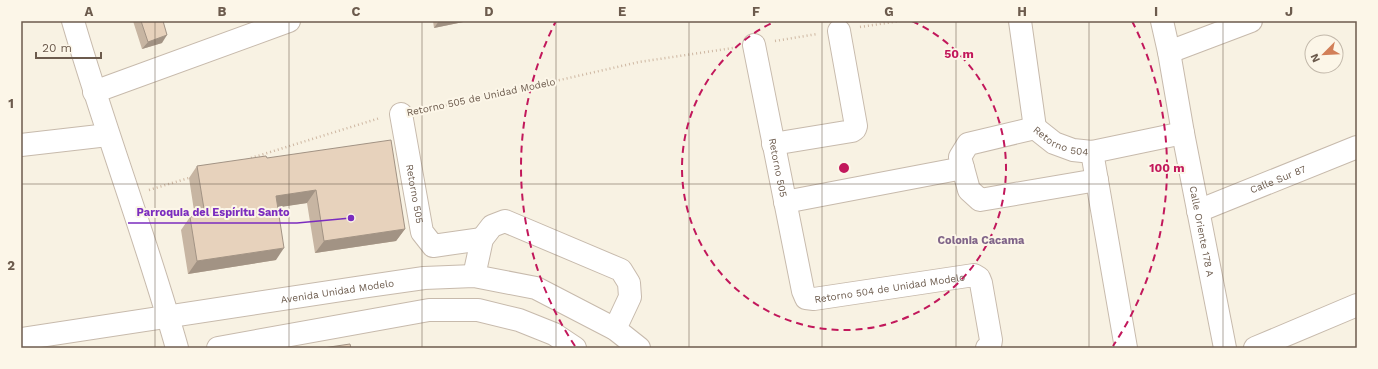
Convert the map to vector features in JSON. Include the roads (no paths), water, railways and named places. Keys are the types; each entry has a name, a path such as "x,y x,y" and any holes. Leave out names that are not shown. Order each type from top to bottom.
{"street":[{"path":"73,21 94,92 130,196 177,348"},
{"path":"94,92 289,21"},
{"path":"1020,21 1035,128"},
{"name":"Calle Oriente 178 A","path":"1162,21 1225,348"},
{"path":"1169,52 1251,21"},
{"path":"773,144 852,131 856,126 839,30"},
{"name":"Retorno 505","path":"754,45 803,291"},
{"name":"Retorno 505","path":"401,114 422,232 433,246 482,239"},
{"name":"Retorno 504","path":"1096,180 980,200 969,190 960,156 968,144 1035,128 1054,142 1074,150 1092,152 1183,133"},
{"path":"21,145 108,135"},
{"name":"Calle Sur 87","path":"1198,211 1357,147"},
{"path":"1092,152 1126,348"},
{"path":"785,202 963,168"},
{"path":"474,276 482,239 492,226 505,221 621,270 628,283 630,297 615,329"},
{"name":"Retorno 504 de Unidad Modelo","path":"803,291 806,298 814,299 974,275 979,278 981,283 991,340 990,346 987,348"},
{"name":"Avenida Unidad Modelo","path":"21,340 424,278 474,276 536,288 615,329 639,348"},
{"path":"1255,348 1357,305"},
{"path":"218,348 430,310 478,310 519,320 554,334 575,348"}],"place":[{"name":"Parroquia del Espíritu Santo","path":"351,218"}],"district":[{"name":"Colonia Cacama","path":"981,240"}]}
